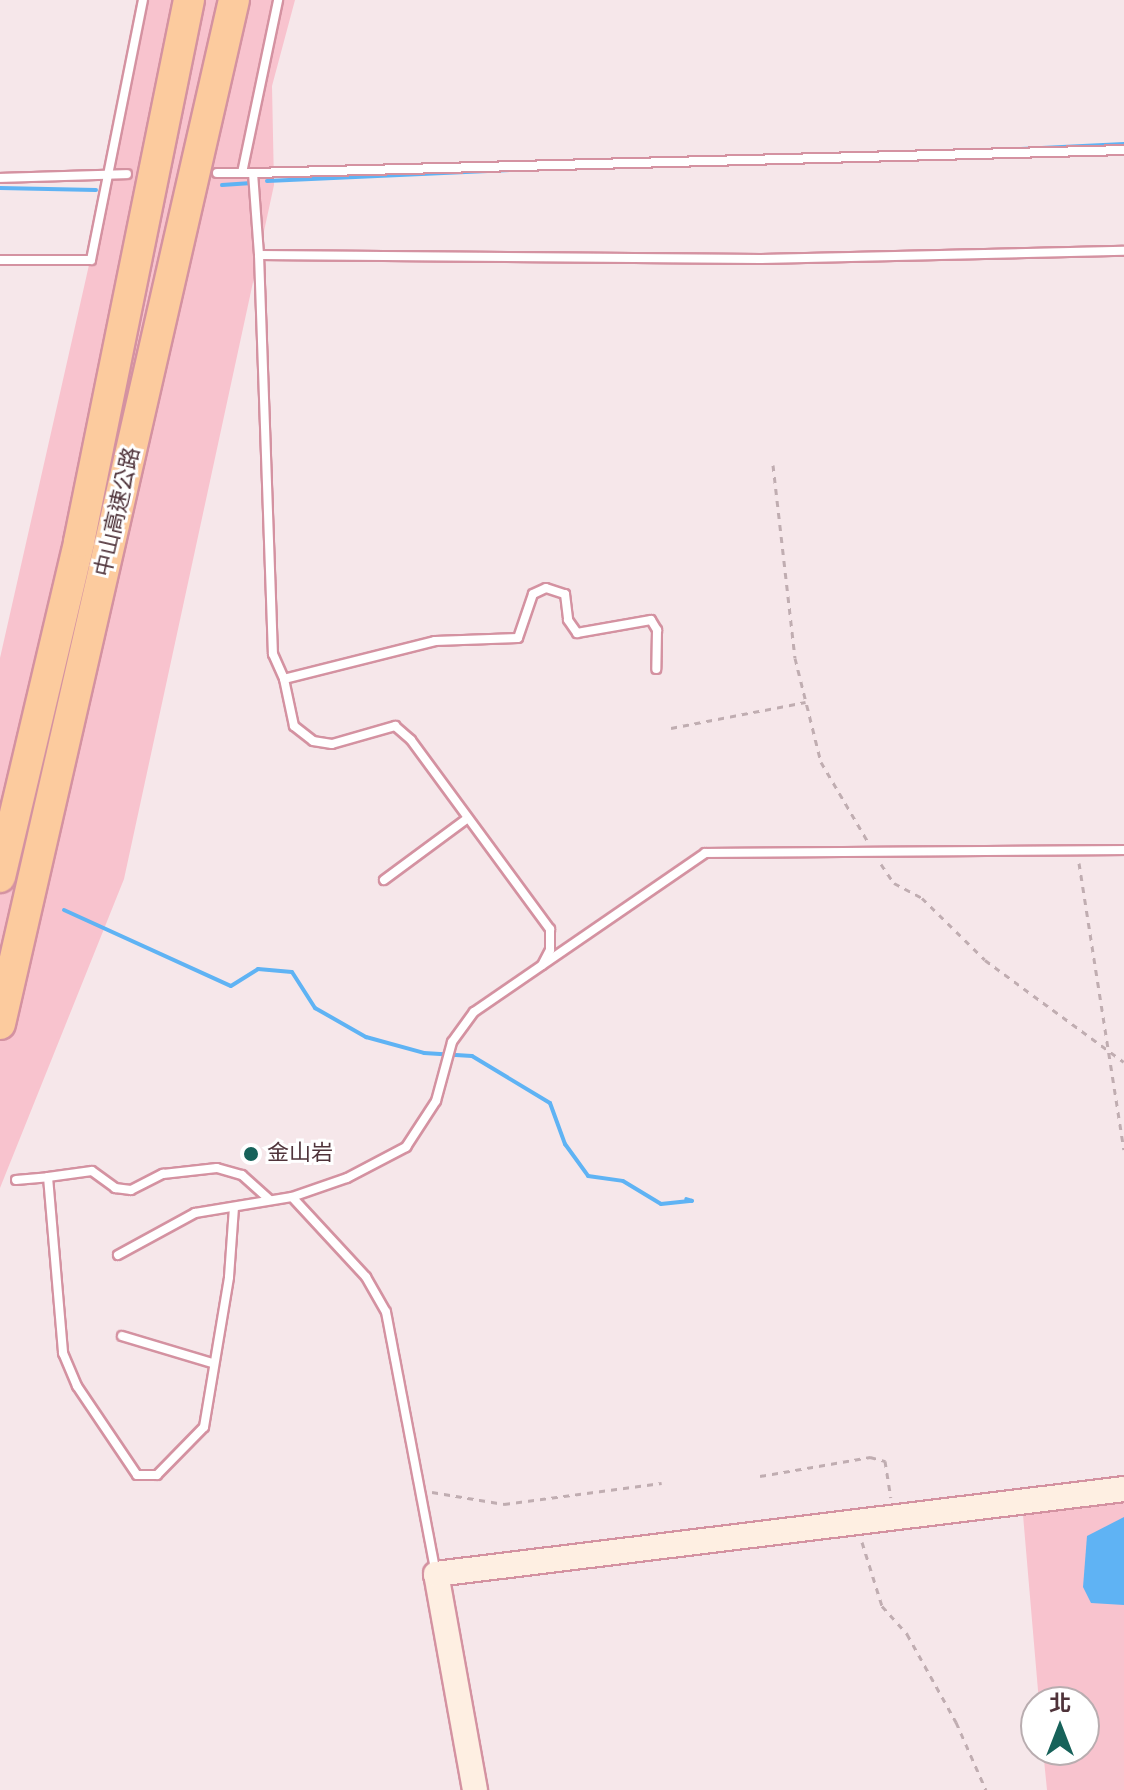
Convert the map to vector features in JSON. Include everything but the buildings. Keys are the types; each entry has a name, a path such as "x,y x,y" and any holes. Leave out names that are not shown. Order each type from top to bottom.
{"highway":[{"name":"中山高速公路","path":"0,877 79,542 187,0"},
{"name":"中山高速公路","path":"0,1024 234,0"}],"street":[{"path":"475,1790 436,1574 1124,1489"}],"lane":[{"path":"0,260 91,260 143,0"},
{"path":"242,173 278,0"},
{"path":"217,173 1124,150"},
{"path":"253,173 259,255 273,654 284,679 294,726 302,735 332,744 395,726 411,740 465,820 550,929 550,950 542,966"},
{"path":"0,178 127,174"},
{"path":"259,255 761,259 1124,251"},
{"path":"284,679 435,641 518,638 533,594 546,588 565,594 568,620 577,633 651,620 658,639 656,669"},
{"path":"384,880 465,820"},
{"path":"118,1255 195,1213 292,1197 358,1173 406,1147 436,1101 460,1027 705,853 1124,850"},
{"path":"16,1180 92,1171 115,1188 131,1190 163,1174 217,1168 242,1175 269,1199"},
{"path":"48,1177 63,1353 77,1386 137,1475 157,1475 204,1427 212,1363 229,1277 234,1207"},
{"path":"292,1197 366,1277 386,1312 436,1574"},
{"path":"122,1336 212,1363"}],"path":[{"path":"773,465 795,658 821,762 894,883 922,898 985,960 1124,1062"},
{"path":"671,728 806,702"},
{"path":"1078,851 1105,1049 1124,1149"},
{"path":"760,1476 870,1457 885,1461 893,1518"},
{"path":"421,1490 504,1504 662,1483"},
{"path":"858,1522 882,1606 907,1634 956,1722 986,1790"}],"shaded area":[{"path":"149,0 295,0 272,86 274,185 124,879 0,1188 0,658"},
{"path":"1124,1502 1124,1790 1047,1790 1045,1766 1100,1766 1100,1686 1038,1686 1023,1515"}],"water":[{"path":"1124,1517 1124,1605 1091,1603 1083,1587 1087,1536"}],"waterway":[{"path":"1021,149 1124,144"},
{"path":"267,181 536,169"},
{"path":"222,185 248,183"},
{"path":"0,188 96,190"},
{"path":"64,910 231,986 258,969 292,972 315,1008 366,1037 424,1053 472,1056 550,1103 565,1144 588,1176 623,1181 661,1204 692,1201 686,1199"}],"place":[{"name":"金山岩","path":"251,1154"}]}
